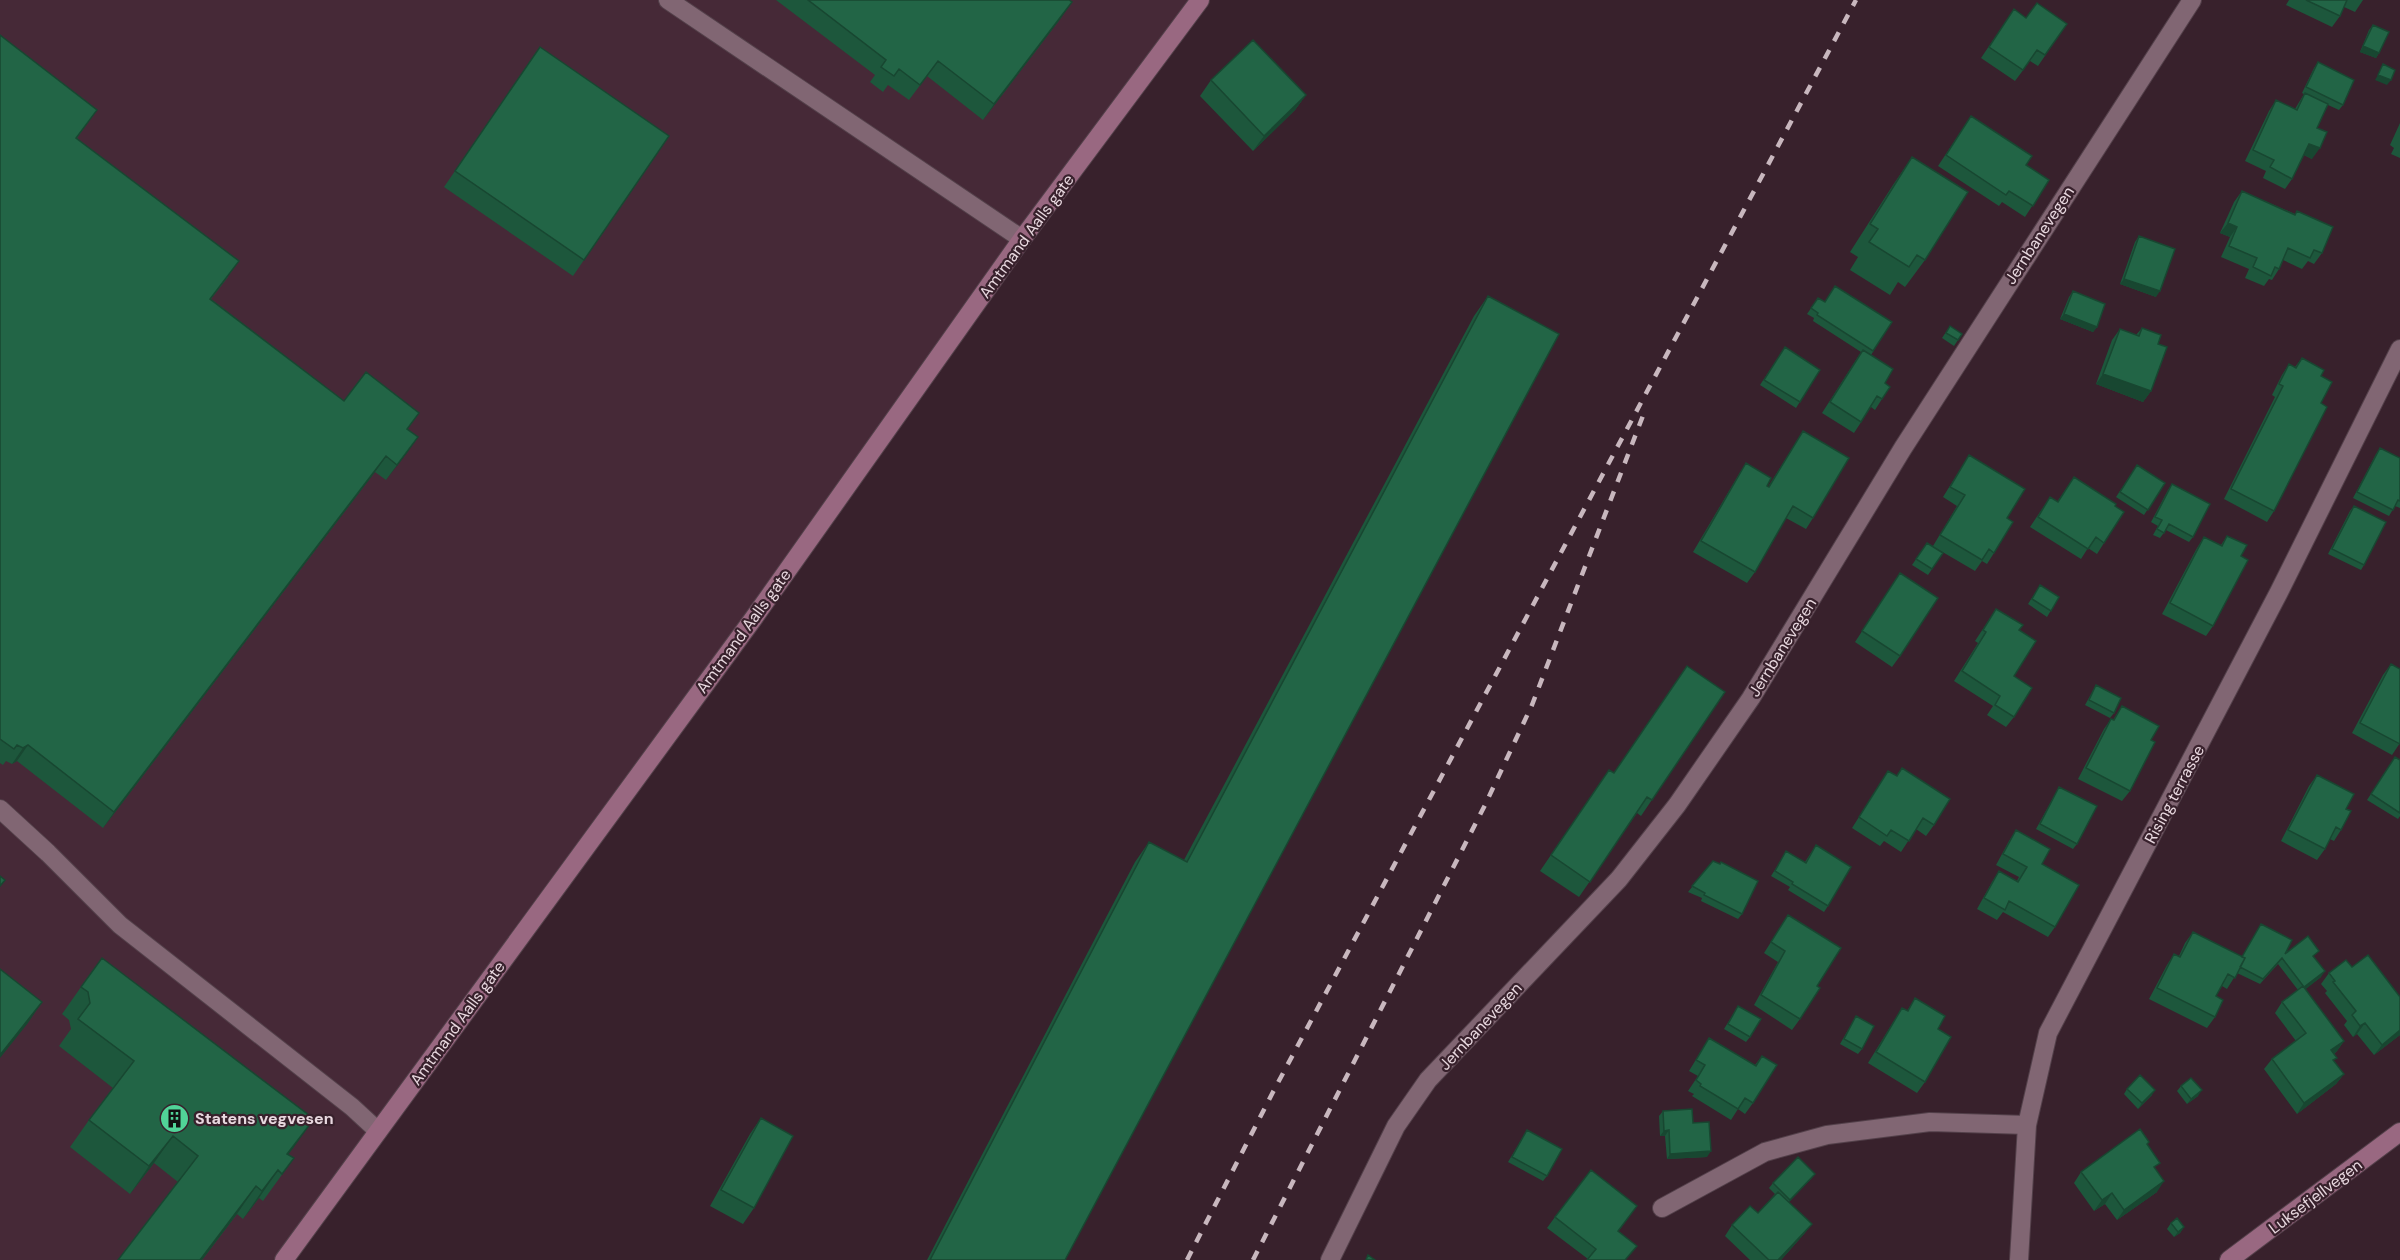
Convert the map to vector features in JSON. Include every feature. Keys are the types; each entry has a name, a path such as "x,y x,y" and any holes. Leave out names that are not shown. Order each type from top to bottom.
{"main road":[{"name":"Amtmand Aalls gate","path":"284,1260 753,619 1023,239 1200,0"},
{"name":"Luksefjellvegen","path":"2229,1260 2400,1132"}],"street":[{"path":"668,0 1023,239"},
{"name":"Jernbanevegen","path":"1330,1260 1396,1126 1428,1080 1619,879 1677,804 1751,698 1903,448 2192,0"},
{"name":"Rising terrasse","path":"2019,1260 2026,1125 2048,1033 2395,376 2400,349"},
{"path":"0,809 120,925 352,1107 378,1131"},
{"path":"1662,1208 1765,1152 1827,1135 1930,1122 2026,1125"}],"shaded area":[{"path":"0,0 1205,0 284,1260 0,1260"}],"building":[{"path":"808,0 1069,0 1072,2 994,104 938,61 920,85 899,69 894,76 881,67 886,60"},
{"path":"2306,0 2347,0 2340,16"},
{"path":"2037,3 2067,24 2045,55 2037,50 2023,70 1989,47 2014,9 2026,18"},
{"path":"2373,25 2389,32 2379,53 2363,46"},
{"path":"0,35 97,110 76,138 239,261 210,299 344,401 366,372 419,413 407,429 418,437 397,465 386,456 114,812 28,745 23,748 17,745 14,749 0,739"},
{"path":"1253,40 1306,95 1264,136 1211,80"},
{"path":"540,47 669,136 584,260 455,171"},
{"path":"2318,62 2354,80 2343,105 2306,87"},
{"path":"2383,64 2395,70 2391,80 2378,75"},
{"path":"2305,93 2328,104 2317,128 2327,132 2320,148 2309,144 2292,179 2270,167 2274,160 2253,150 2276,100 2297,110"},
{"path":"1971,116 2032,156 2026,165 2049,180 2033,206 2009,191 2006,195 1946,155"},
{"path":"1912,157 1968,192 1925,260 1917,255 1909,267 1869,242 1878,229 1870,224"},
{"path":"2242,191 2295,215 2297,211 2333,227 2322,253 2314,250 2310,258 2288,248 2279,269 2275,267 2271,276 2253,267 2257,258 2229,246 2237,227 2228,223"},
{"path":"2139,236 2175,249 2160,291 2124,279"},
{"path":"1835,286 1892,322 1873,351 1817,315 1818,313 1811,308 1818,298 1825,302"},
{"path":"2073,291 2105,304 2097,327 2064,314"},
{"path":"1488,296 1559,334 1065,1260 930,1260 1149,842 1187,862"},
{"path":"1950,326 1962,334 1958,340 1946,333"},
{"path":"2142,328 2161,335 2158,344 2167,347 2151,391 2103,374 2120,329 2139,336"},
{"path":"1785,347 1820,370 1800,402 1764,380"},
{"path":"1863,350 1893,369 1885,383 1890,387 1882,399 1877,396 1861,422 1830,402"},
{"path":"2302,358 2324,370 2321,376 2332,382 2321,403 2327,407 2274,511 2231,489 2283,386 2279,384 2289,364 2296,368"},
{"path":"1803,431 1849,458 1813,518 1793,506 1755,572 1701,541 1746,463 1771,478 1767,486 1769,487"},
{"path":"2380,448 2400,458 2400,501 2398,500 2393,510 2357,492"},
{"path":"1969,455 2025,489 2007,518 2013,522 1994,553 1989,549 1982,560 1940,535 1965,495 1950,487"},
{"path":"2137,465 2165,483 2148,510 2120,492"},
{"path":"2074,477 2116,504 2115,506 2124,512 2104,543 2096,537 2088,549 2038,517 2050,497 2058,502"},
{"path":"2172,484 2210,504 2193,537 2169,524 2164,533 2157,529 2162,520 2155,517"},
{"path":"2354,506 2386,522 2364,565 2332,549"},
{"path":"2227,536 2247,545 2241,556 2248,560 2213,626 2170,603 2204,537 2222,546"},
{"path":"1927,543 1943,553 1932,569 1916,559"},
{"path":"1900,573 1938,598 1900,656 1862,631"},
{"path":"2040,585 2059,597 2051,611 2032,599"},
{"path":"1996,609 2023,625 2019,630 2036,641 2014,676 2032,688 2014,717 1995,705 2000,696 1962,671 1986,632 1983,630"},
{"path":"2391,664 2400,669 2400,744 2360,723"},
{"path":"1687,666 1725,692 1652,800 1647,797 1590,882 1551,855 1609,770 1614,773"},
{"path":"2096,685 2121,698 2114,713 2089,700"},
{"path":"2122,706 2159,726 2151,740 2155,742 2130,791 2086,768 2111,719 2114,720"},
{"path":"2395,757 2400,760 2400,813 2371,794"},
{"path":"1902,768 1950,799 1934,825 1923,818 1909,841 1891,830 1887,836 1859,817 1888,771 1897,776"},
{"path":"2317,775 2354,794 2346,809 2351,811 2341,830 2336,827 2325,849 2288,830"},
{"path":"2059,787 2097,806 2077,844 2040,824"},
{"path":"2016,830 2050,849 2042,864 2079,885 2055,927 2009,901 2005,910 1984,898 1999,871 2018,882 2027,867 2003,854"},
{"path":"1816,845 1851,867 1828,906 1775,871 1786,851 1806,863"},
{"path":"1713,861 1720,864 1721,862 1758,881 1742,914 1704,895 1705,893 1692,886"},
{"path":"0,876 5,880 0,886"},
{"path":"1788,915 1841,948 1817,986 1820,988 1800,1019 1761,995 1785,951 1771,942"},
{"path":"2261,924 2292,940 2285,954 2308,936 2319,951 2313,956 2325,971 2304,987 2282,958 2263,979 2240,967 2245,958 2242,957"},
{"path":"2193,932 2245,958 2235,978 2228,974 2216,996 2223,1000 2215,1017 2157,988 2174,954 2180,957"},
{"path":"2368,955 2400,997 2400,1030 2382,1045 2365,1023 2360,1026 2352,1015 2356,1011 2333,982 2335,981 2329,973 2346,960 2352,967"},
{"name":"Statens vegvesen","path":"102,958 314,1119 287,1154 294,1158 282,1174 278,1170 262,1191 256,1186 200,1260 118,1260 198,1156 173,1136 149,1166 89,1120 134,1061 78,1019 90,1003 88,992 81,987"},
{"path":"0,969 42,1002 0,1055"},
{"path":"2303,986 2344,1041 2331,1050 2337,1058 2333,1060 2344,1074 2304,1103 2272,1059 2306,1033 2282,1002"},
{"path":"1915,998 1945,1016 1938,1029 1951,1037 1925,1082 1876,1052 1902,1008 1908,1011"},
{"path":"1738,1006 1761,1019 1750,1037 1728,1024"},
{"path":"1856,1016 1874,1026 1862,1049 1844,1039"},
{"path":"1709,1038 1756,1066 1762,1056 1777,1065 1753,1103 1745,1098 1738,1109 1700,1086 1701,1084 1696,1080 1705,1065 1696,1060"},
{"path":"2140,1075 2155,1090 2142,1103 2127,1089"},
{"path":"2191,1078 2202,1090 2191,1099 2181,1086"},
{"path":"1692,1109 1693,1123 1709,1122 1711,1151 1670,1154 1669,1130 1664,1131 1663,1111"},
{"path":"761,1118 793,1136 754,1208 721,1190"},
{"path":"2140,1129 2160,1163 2154,1167 2164,1181 2124,1210 2112,1193 2102,1200 2081,1172"},
{"path":"1527,1130 1562,1149 1547,1176 1512,1157"},
{"path":"1798,1157 1815,1174 1790,1200 1773,1183"},
{"path":"1591,1170 1637,1206 1618,1231 1637,1246 1625,1260 1587,1260 1596,1249 1555,1217"},
{"path":"1778,1192 1812,1224 1778,1260 1769,1260 1732,1225 1750,1206 1758,1213"},
{"path":"2177,1218 2184,1227 2178,1232 2171,1223"}],"railway":[{"path":"1187,1260 1273,1092 1856,0"},
{"path":"1253,1260 1485,805 1532,705 1644,413"}],"place":[{"name":"Statens vegvesen","path":"174,1118"}]}
